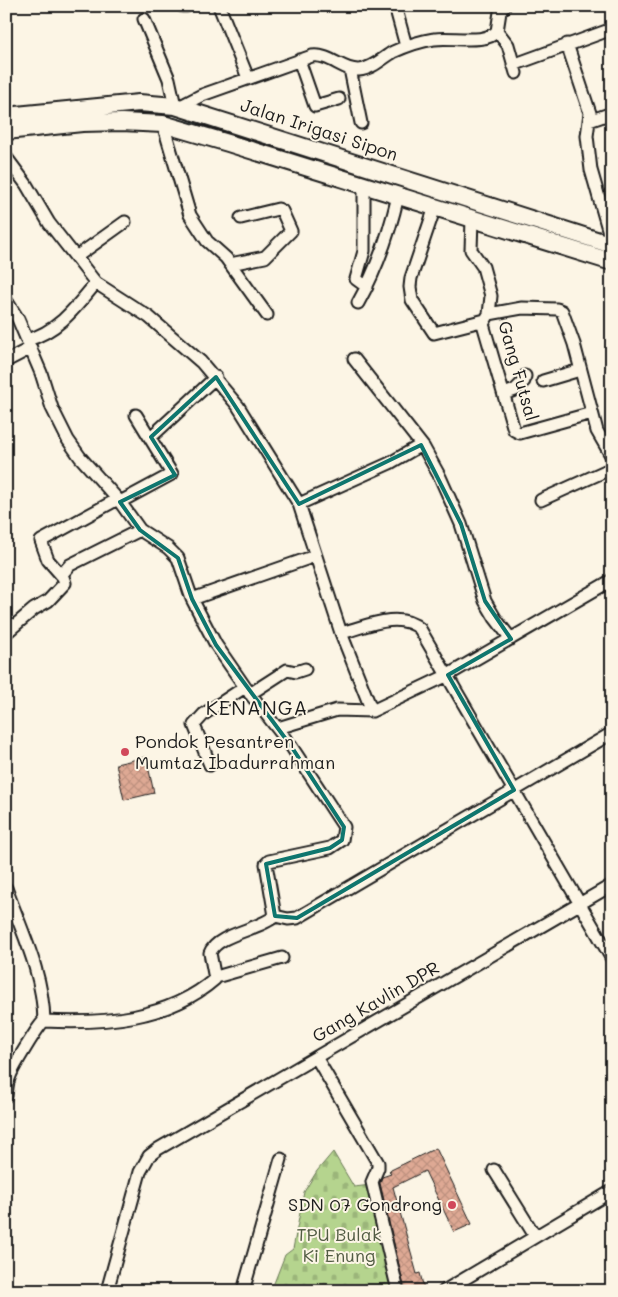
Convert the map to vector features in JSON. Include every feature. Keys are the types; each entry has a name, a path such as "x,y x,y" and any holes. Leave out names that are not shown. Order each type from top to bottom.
{"street":[{"path":"182,6 187,6"},
{"path":"219,6 248,78"},
{"path":"395,6 406,46"},
{"path":"144,19 173,90 177,106 248,78 299,60 320,55 350,69 364,70 406,46 435,38 488,38 497,31 500,12 505,6"},
{"path":"497,31 508,45 514,69 567,44 612,29"},
{"path":"567,44 590,113 587,136 591,170 611,245"},
{"path":"299,60 315,106 339,99"},
{"path":"350,69 361,123"},
{"name":"Jalan Irigasi Sipon","path":"6,131 154,115 177,106 611,245"},
{"name":"Jalan Irigasi Sipon","path":"6,116 59,110 154,115 364,186 612,262"},
{"path":"589,121 612,114"},
{"path":"154,115 185,196 187,210 207,241 230,264 267,315"},
{"path":"6,157 26,184 49,223 96,283 150,317 216,377 238,406 298,504 341,633 372,711"},
{"path":"364,186 366,221 364,251 356,279 367,287"},
{"path":"358,303 389,236 398,196"},
{"path":"435,208 411,278 412,300 434,333 522,308 557,308 562,312 597,431 612,457"},
{"path":"230,264 265,256 292,231 284,214 278,209 242,218"},
{"name":"Gang Futsal","path":"472,219 471,250 484,267 491,296 487,317 483,324 516,432 592,413"},
{"path":"76,257 125,222"},
{"path":"6,361 60,324 96,283"},
{"path":"6,300 18,319 52,408 68,440 80,457 119,501 140,530 168,548 178,558 192,599 216,645 278,728 342,822 344,832 342,840 330,848 269,861 266,864 275,916"},
{"path":"354,359 421,445 440,477 461,524 485,601 511,639"},
{"path":"543,381 580,370"},
{"path":"504,394 516,390 524,381 525,376"},
{"path":"151,437 216,377"},
{"path":"9,628 48,601 64,583 62,576 48,560 41,541 172,474 136,415"},
{"path":"298,504 390,463 421,445"},
{"path":"541,500 612,468"},
{"path":"62,576 73,562 140,530"},
{"path":"192,599 316,556"},
{"path":"278,728 337,710 372,711 448,675 612,580"},
{"path":"341,633 390,620 412,622 428,640 612,959"},
{"path":"210,765 194,726 204,714 287,670 296,672 305,670"},
{"path":"275,916 288,919 297,918 612,733"},
{"name":"Gang Kavlin DPR","path":"107,1291 140,1172 149,1156 612,885"},
{"path":"6,888 34,958 44,1001 44,1021 36,1030 10,1076 6,1096"},
{"path":"216,977 210,953 212,947 265,924 275,916"},
{"path":"44,1021 108,1021 142,1015 177,1004 204,988 216,977 282,958"},
{"path":"316,1057 378,1163 378,1168 372,1182 398,1291"},
{"path":"243,1291 281,1159"},
{"path":"494,1170 535,1236"},
{"path":"444,1291 612,1191"}],"highlighted area":[{"path":"216,377 299,504 421,445 461,524 485,601 511,639 448,675 514,790 297,918 275,916 266,864 330,848 342,840 344,827 291,746 216,645 192,599 178,558 140,530 120,502 175,475 151,437"}],"green space":[{"name":"TPU Bulak Ki Enung","path":"333,1152 354,1187 371,1185 394,1291 271,1291 285,1255 293,1249 304,1192 317,1171"}],"building":[{"path":"146,757 154,793 124,800 116,764"},
{"path":"436,1148 472,1224 454,1232 425,1171 393,1187 417,1274 420,1273 424,1289 405,1291 380,1183 382,1177 391,1174 389,1171"}],"waterway":[{"path":"106,114 157,116"},
{"path":"164,116 238,136 585,245"}],"place":[{"name":"Pondok Pesantren Mumtaz Ibadurrahman","path":"125,752"},
{"name":"SDN 07 Gondrong","path":"452,1205"}],"district":[{"name":"KENANGA","path":"257,708"}]}
